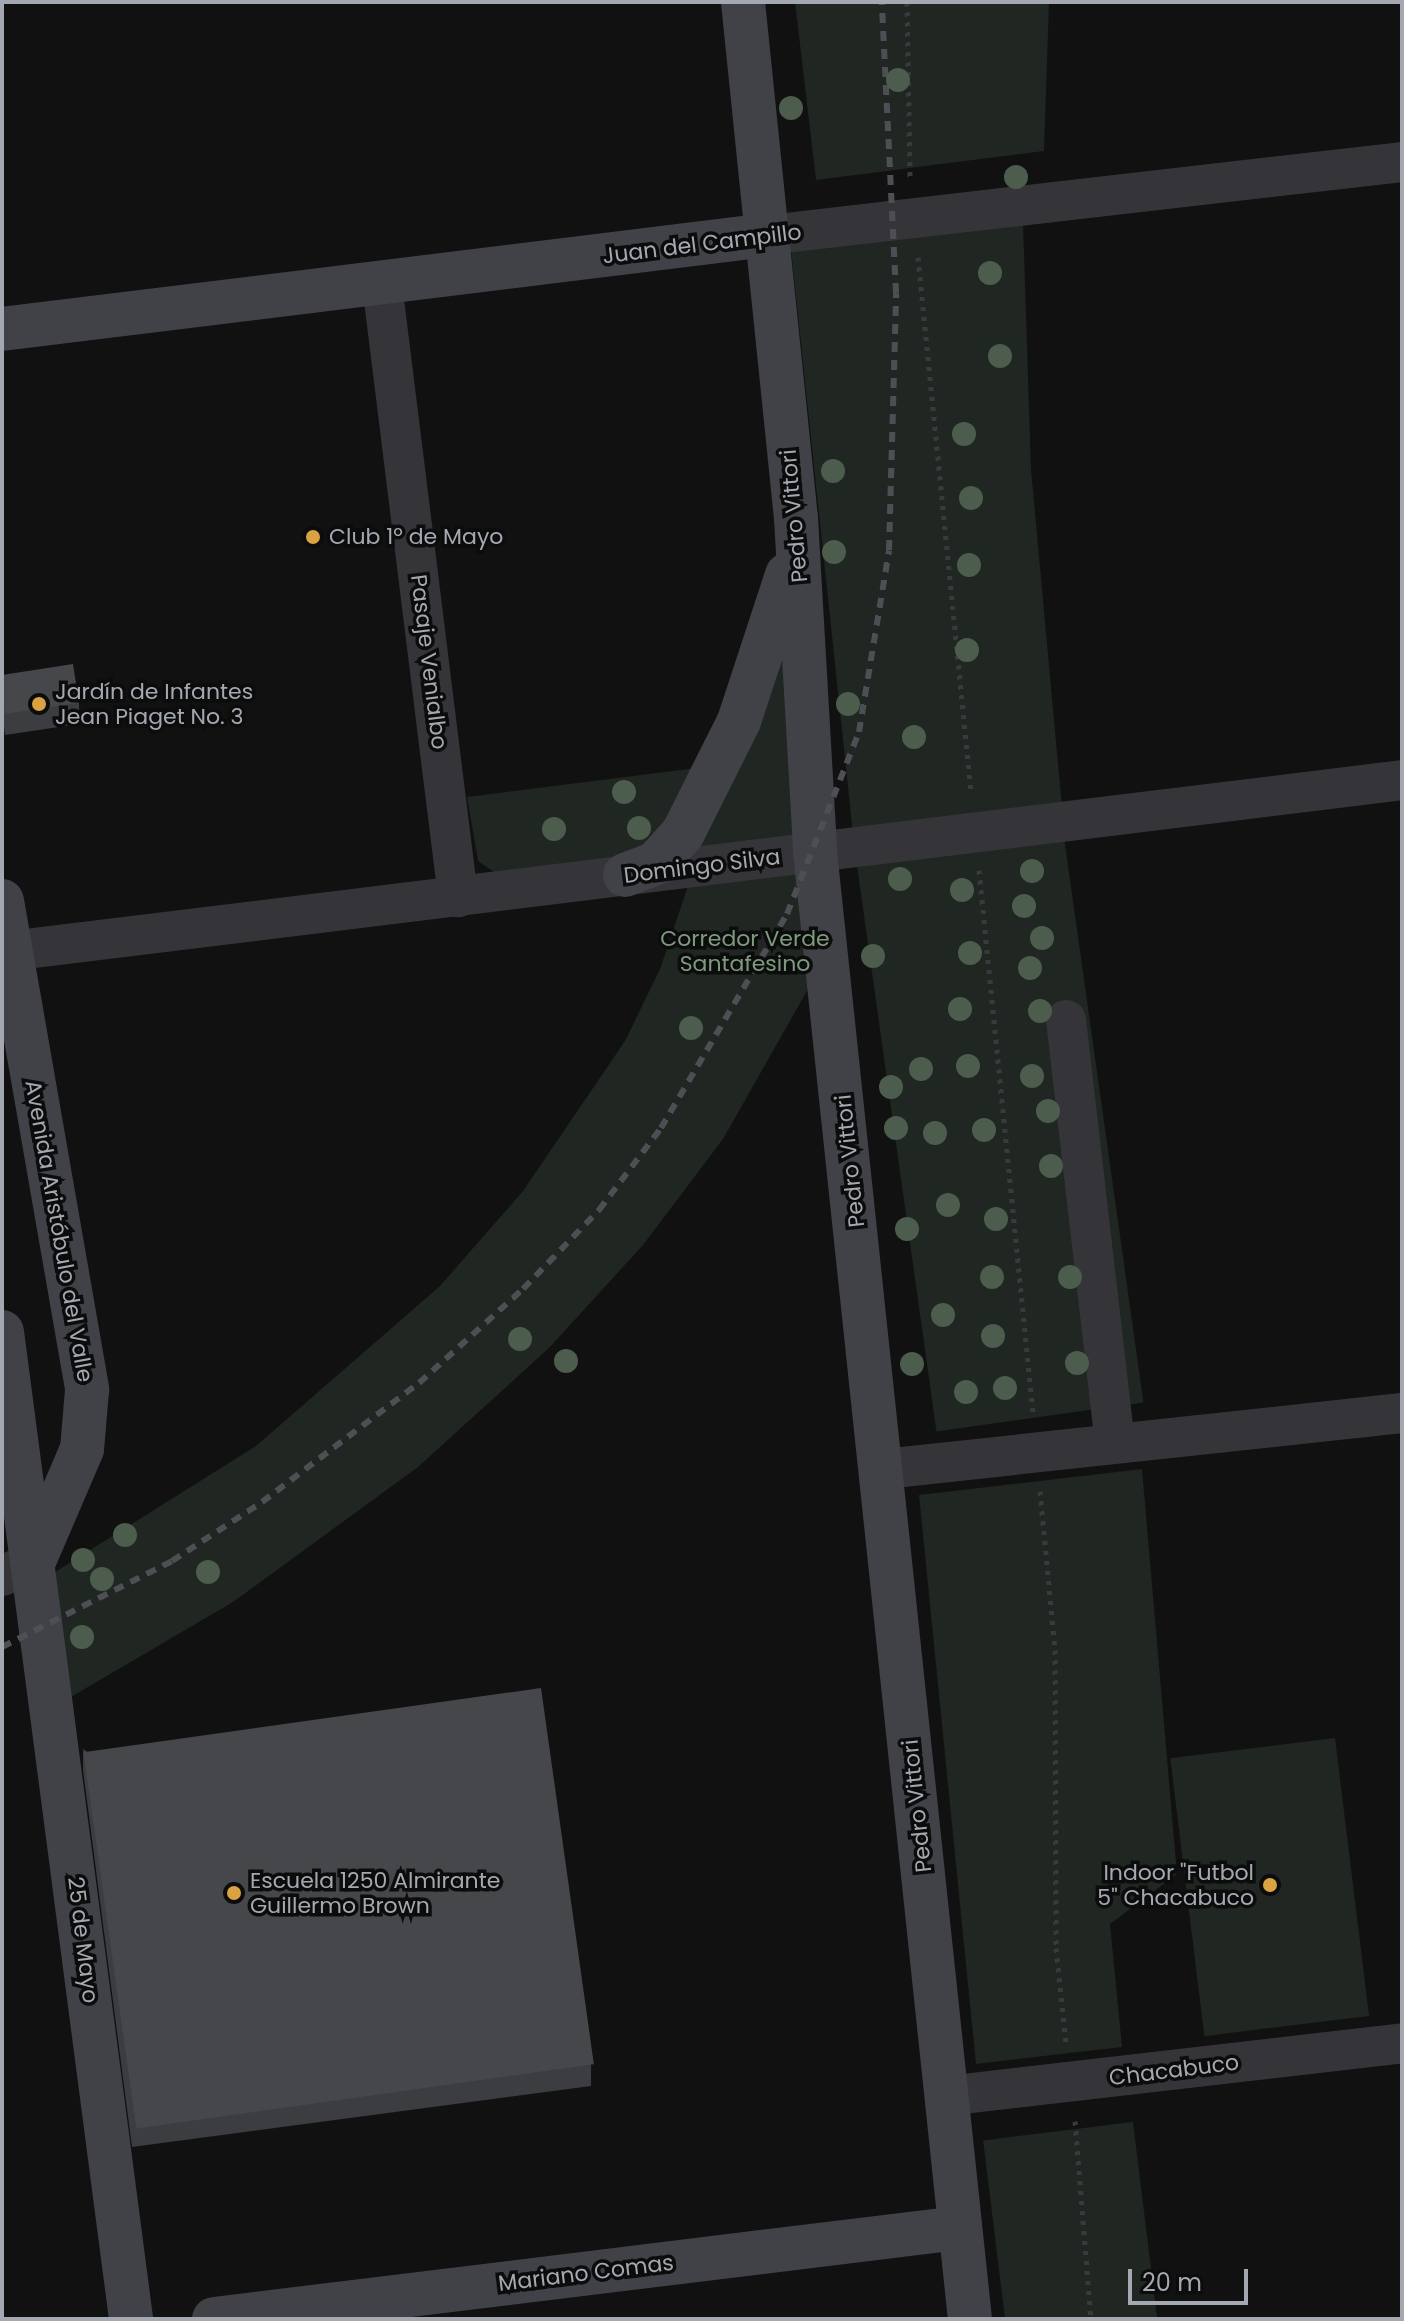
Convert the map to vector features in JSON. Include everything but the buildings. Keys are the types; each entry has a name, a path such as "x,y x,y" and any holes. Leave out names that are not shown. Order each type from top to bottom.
{"street":[{"name":"Pedro Vittori","path":"743,2 796,518 815,852 884,1469 958,2228 970,2319"},
{"name":"Juan del Campillo","path":"2,329 914,216 1402,162"},
{"name":"Pasaje Venialbo","path":"382,284 458,897"},
{"path":"625,875 672,850 719,763 774,625 796,518"},
{"name":"Domingo Silva","path":"7,951 1402,780"},
{"name":"Avenida Aristóbulo del Valle","path":"2,901 7,951 87,1390 82,1449 18,1569"},
{"path":"1066,1020 1115,1443"},
{"path":"2,1332 18,1569"},
{"path":"884,1469 1402,1413"},
{"name":"25 de Mayo","path":"18,1569 131,2319"},
{"name":"Chacabuco","path":"946,2096 1402,2043"},
{"name":"Mariano Comas","path":"214,2319 958,2228"}],"path":[{"path":"907,2 914,216 1055,1650 1056,1948 1091,2319"}],"green space":[{"path":"795,2 1049,2 1044,151 816,180"},
{"path":"1023,222 1031,469 1062,807 853,834 791,249"},
{"path":"794,615 816,840 690,855"},
{"path":"697,768 657,836 631,855 494,872 478,861 467,797"},
{"path":"1064,837 1143,1402 937,1432 857,866"},
{"name":"Corredor Verde Santafesino","path":"821,867 829,952 723,1139 643,1245 549,1348 418,1467 233,1602 64,1701 44,1579 256,1446 440,1286 523,1191 625,1041 660,969 689,883"},
{"path":"1142,1469 1177,1874 1110,1924 1122,2047 976,2064 919,1495"},
{"name":"Indoor \"Futbol 5\" Chacabuco","path":"1335,1738 1369,2016 1204,2036 1170,1758"},
{"path":"1133,2122 1157,2319 1005,2319 983,2140"}],"railway":[{"path":"2,1647 172,1561 262,1502 419,1383 523,1289 599,1210 661,1128 787,914 859,732 889,550 896,293 882,2"}],"place":[{"name":"Club 1º de Mayo","path":"313,537"},
{"name":"Jardín de Infantes Jean Piaget No. 3","path":"39,704"},
{"name":"Indoor \"Futbol 5\" Chacabuco","path":"1270,1885"},
{"name":"Escuela 1250 Almirante Guillermo Brown","path":"234,1893"}]}
